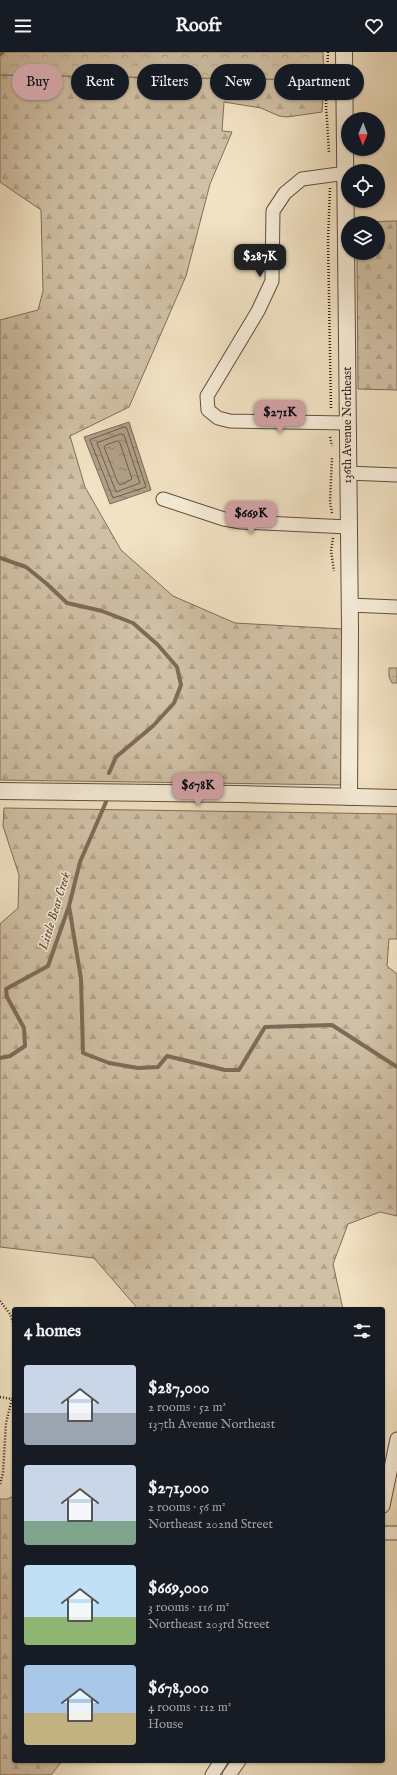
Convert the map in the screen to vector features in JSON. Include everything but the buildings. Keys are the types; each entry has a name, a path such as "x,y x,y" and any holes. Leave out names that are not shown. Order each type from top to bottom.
{"street":[{"name":"136th Avenue Northeast","path":"344,52 346,164"},
{"path":"341,174 302,179 285,193 273,211 272,281 258,311 207,396 208,410 218,418 230,421 347,423"},
{"name":"136th Avenue Northeast","path":"346,208 350,797"},
{"path":"347,473 397,475"},
{"path":"163,499 224,519 241,522 348,527"},
{"path":"349,605 397,607"},
{"path":"0,791 397,798"},
{"path":"385,1496 397,1439"},
{"path":"385,1534 397,1533"},
{"path":"212,1775 229,1765"}],"path":[{"path":"328,52 326,104 330,158"},
{"path":"330,185 328,241 331,409"},
{"path":"330,437 333,450"},
{"path":"332,507 330,502 330,488 333,454"},
{"path":"333,537 331,551 334,573"},
{"path":"0,1301 10,1314 12,1320"},
{"path":"0,1397 12,1399 6,1423 3,1473 0,1484"}],"green space":[{"path":"0,52 323,52 323,64 274,64 274,79 266,79 266,64 210,64 210,78 202,78 202,64 137,64 137,77 129,77 129,64 71,64 71,76 63,76 63,64 12,64 12,75 0,75"},
{"path":"0,75 12,75 12,100 63,100 63,76 71,76 71,100 129,100 129,77 137,77 137,100 202,100 202,78 210,78 210,100 266,100 266,79 274,79 274,100 323,100 322,112 287,117 279,116 261,108 224,102 222,131 232,132 210,184 186,276 129,407 70,436 85,487 121,550 173,596 235,623 343,629 343,785 0,780 0,320 38,310 43,291 41,210 0,182"},
{"path":"385,221 397,221 397,390 358,389 357,260 385,260"},
{"path":"389,668 397,668 397,683 392,683 389,677"},
{"path":"4,808 397,814 397,939 389,939 387,966 397,974 397,1216 380,1212 348,1224 333,1264 343,1307 136,1307 94,1258 0,1247 0,924 18,908 19,875 3,826"},
{"path":"12,1497 12,1763 60,1763 51,1775 0,1775 0,1499 7,1499"}],"water":[{"path":"129,422 151,490 110,504 84,437"}],"waterway":[{"name":"Little Bear Creek","path":"0,558 26,567 67,603 102,611 133,623 158,645 177,667 181,685 174,703 153,726 116,757 109,773"},
{"name":"Little Bear Creek","path":"0,1058 10,1056 25,1046 24,1028 7,997 6,989 48,966 69,906 80,862 106,802"},
{"path":"69,906 81,979 83,1053 109,1063 138,1068 158,1067 167,1056 225,1070 239,1070 265,1027 332,1025 397,1067"}]}
